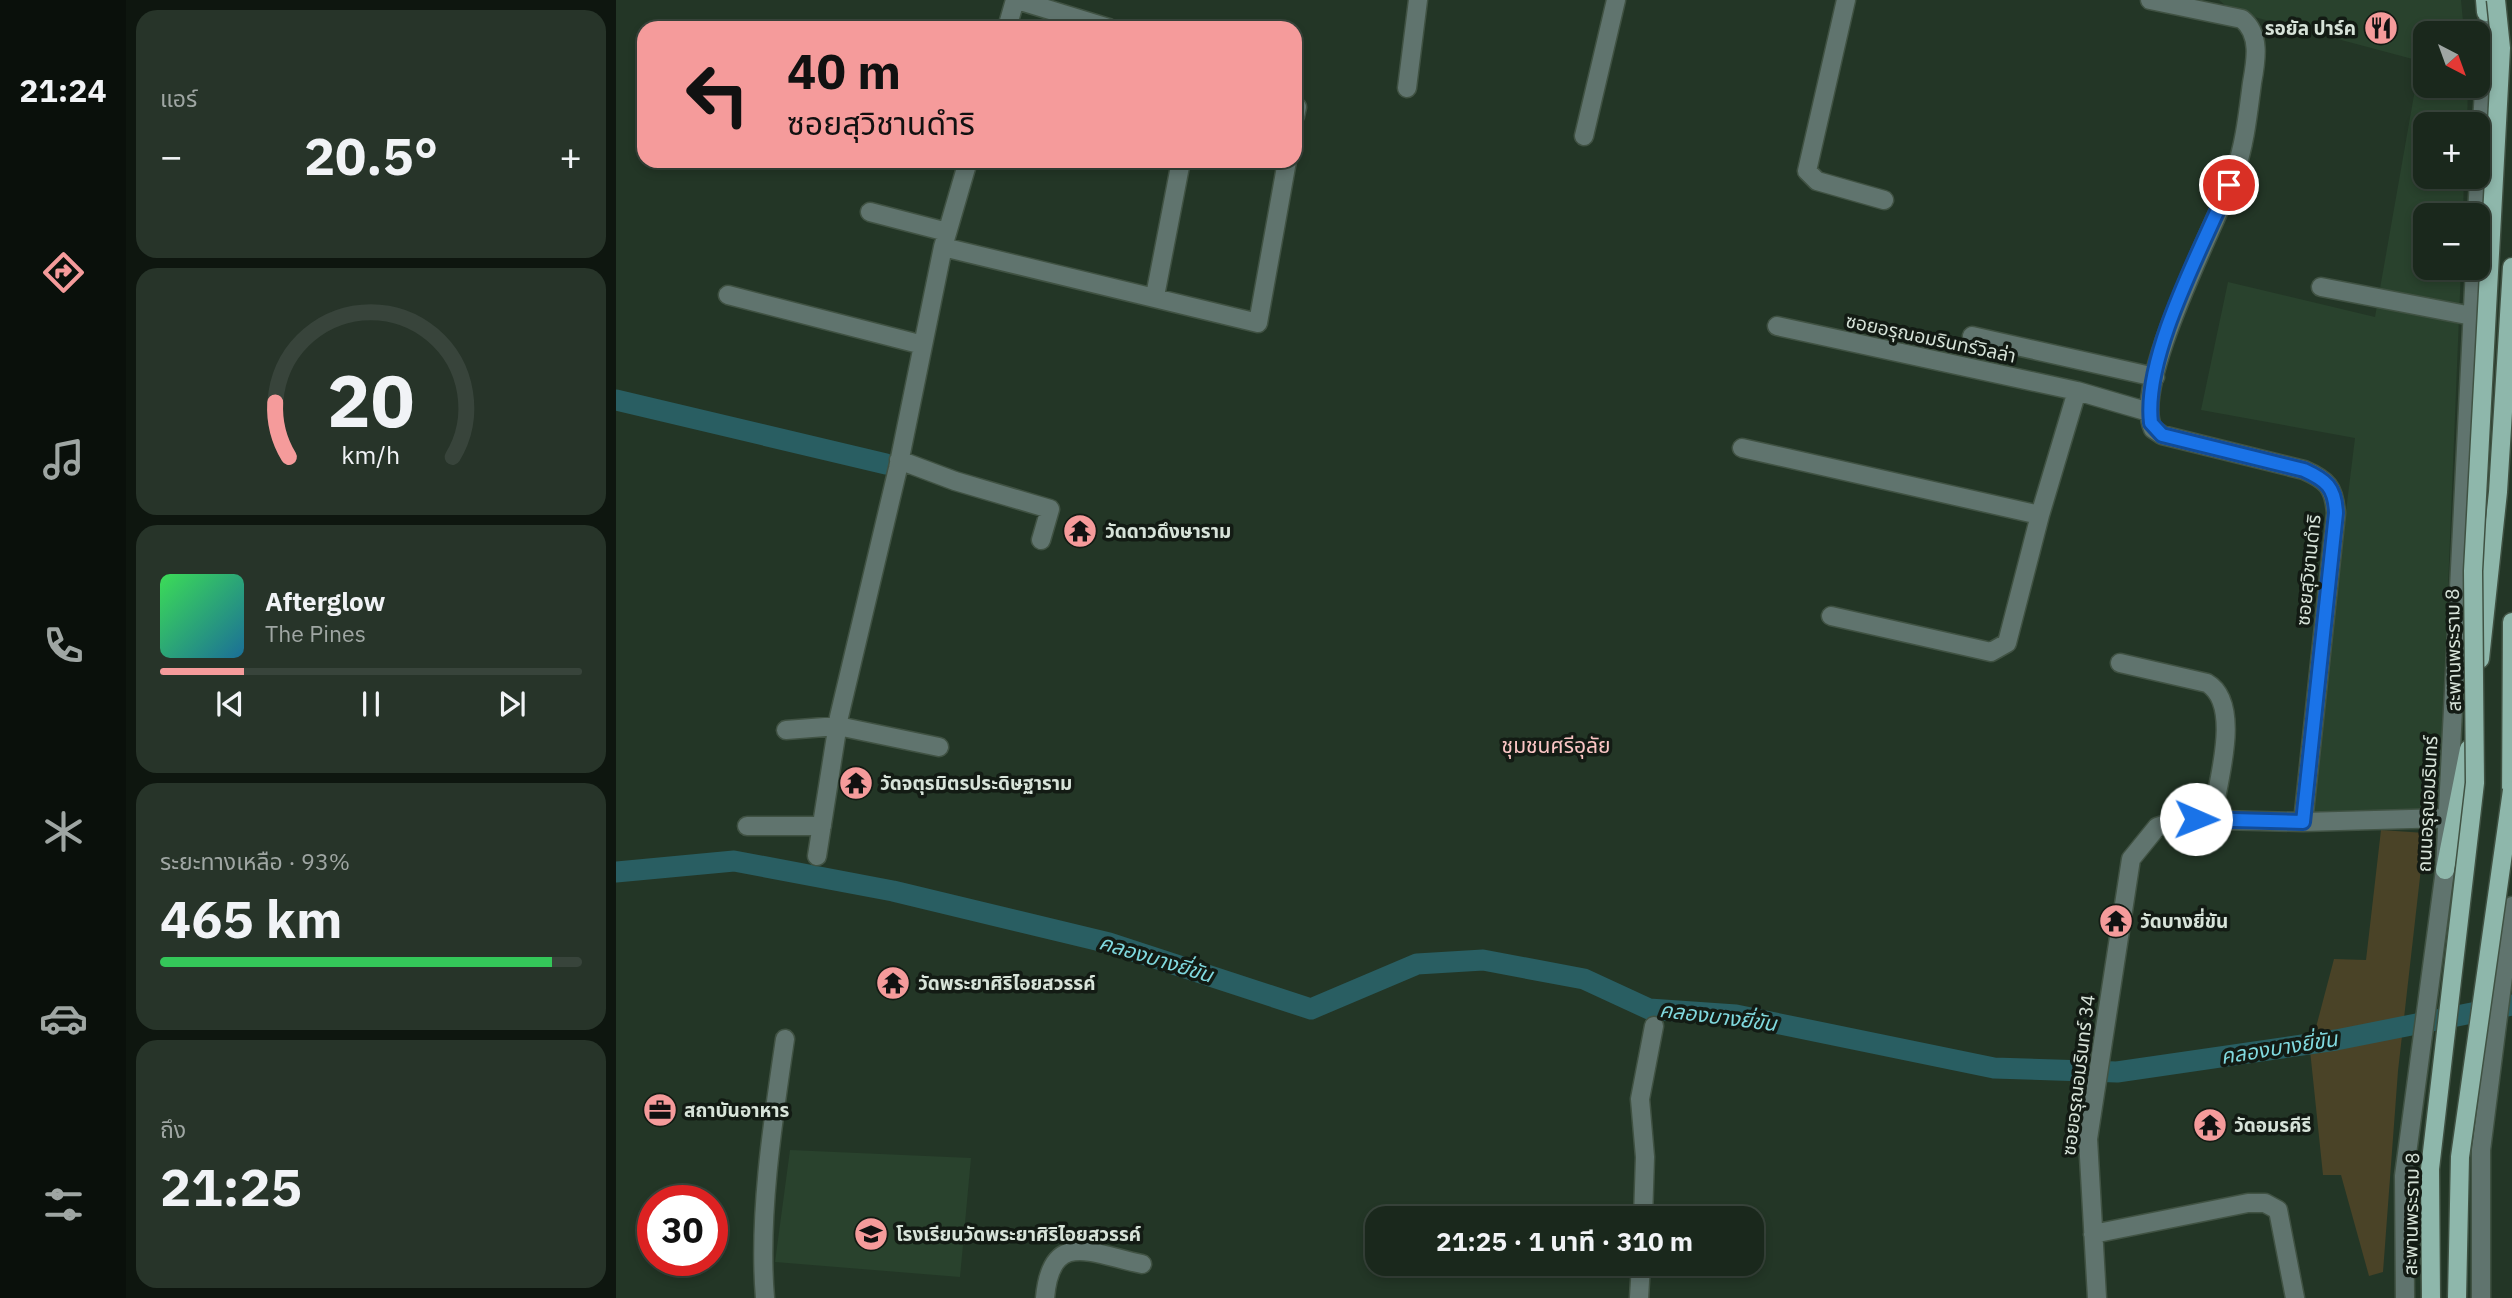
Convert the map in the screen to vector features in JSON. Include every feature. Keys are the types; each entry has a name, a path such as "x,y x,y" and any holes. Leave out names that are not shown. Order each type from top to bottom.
{"main road":[{"name":"สะพานพระราม 8","path":"2431,1298 2430,1169 2475,782 2473,571 2501,48 2489,3"},
{"path":"2445,870 2465,778 2491,567 2512,267"},
{"path":"2512,622 2512,851"},
{"path":"2457,1298 2460,1157 2512,790"}],"street":[{"path":"1009,21 1016,0 1086,21"},
{"path":"1407,88 1418,0"},
{"path":"1584,136 1616,0"},
{"path":"1846,0 1807,171 1817,181 1884,201"},
{"path":"2149,412 2155,377 2177,305 2235,172 2256,50 2251,26 2242,19 2150,0"},
{"path":"2478,203 2489,3"},
{"path":"817,856 838,726 899,460 945,240 966,168"},
{"path":"1155,296 1180,168"},
{"path":"870,212 945,240 1258,323 1286,168"},
{"name":"ถนนอรุณอมรินทร์","path":"2405,1298 2404,1176 2445,870 2474,280"},
{"path":"2321,287 2472,316"},
{"path":"728,295 923,345"},
{"name":"ซอยอรุณอมรินทร์วิลล่า","path":"1777,326 2077,391 2149,412"},
{"path":"1972,336 2155,377"},
{"path":"1831,616 1991,652 2007,643 2040,515 2077,391"},
{"name":"ซอยสุวิชานดำริ","path":"2149,412 2153,429 2162,435 2304,470 2325,479 2332,489 2336,513 2303,822"},
{"path":"1742,448 2040,515"},
{"path":"899,460 955,481 1050,509 1041,540"},
{"path":"2120,663 2207,683 2217,688 2228,717 2212,819 2303,822 2447,818"},
{"path":"786,730 838,726 939,747"},
{"name":"ซอยอรุณอมรินทร์ 34","path":"2097,1298 2088,1139 2099,1052 2131,859 2157,827 2181,819 2212,819"},
{"path":"747,826 822,826"},
{"path":"2481,1298 2481,1150 2512,906"},
{"path":"1643,1206 1645,1157 1640,1099 1654,1026"},
{"path":"765,1298 762,1267 775,1106 786,1039"},
{"path":"2093,1234 2248,1203 2265,1203 2278,1210 2295,1298"},
{"path":"1045,1298 1052,1263 1062,1253 1075,1251 1142,1264"},
{"path":"1639,1298 1640,1276"}],"shaded area":[{"path":"2219,0 2461,0 2463,21 2413,21 2413,59 2232,11"},
{"path":"2413,98 2468,98 2467,112 2413,112 2413,189 2464,189 2463,203 2413,203 2413,280 2461,280 2439,809 2309,812 2355,438 2201,410 2228,282 2375,317"},
{"path":"2381,830 2425,833 2398,1071 2383,1272 2369,1276 2341,1175 2323,1175 2310,1050 2334,959 2366,960"},
{"name":"โรงเรียนวัดพระยาศิริไอยสวรรค์","path":"790,1150 971,1158 960,1277 775,1262"}],"waterway":[{"path":"616,400 886,464"},
{"name":"คลองบางยี่ขัน","path":"616,872 734,861 893,891 1109,943 1311,1009 1417,964 1483,960 1584,979 1649,1009 1736,1015 1994,1068 2117,1072 2336,1040 2512,1005"}],"place":[{"name":"รอยัล ปาร์ค","path":"2381,28"},
{"name":"วัดดาวดึงษาราม","path":"1080,531"},
{"name":"วัดจตุรมิตรประดิษฐาราม","path":"856,783"},
{"name":"วัดบางยี่ขัน","path":"2116,921"},
{"name":"วัดพระยาศิริไอยสวรรค์","path":"893,983"},
{"name":"สถาบันอาหาร","path":"660,1110"},
{"name":"วัดอมรคีรี","path":"2210,1125"},
{"name":"โรงเรียนวัดพระยาศิริไอยสวรรค์","path":"871,1234"}],"district":[{"name":"ชุมชนศรีอุลัย","path":"1556,746"}],"route":[{"path":"2196,819 2303,822 2336,513 2332,489 2325,479 2304,470 2162,435 2153,429 2151,423 2149,412 2163,347 2177,305 2229,185"}]}
